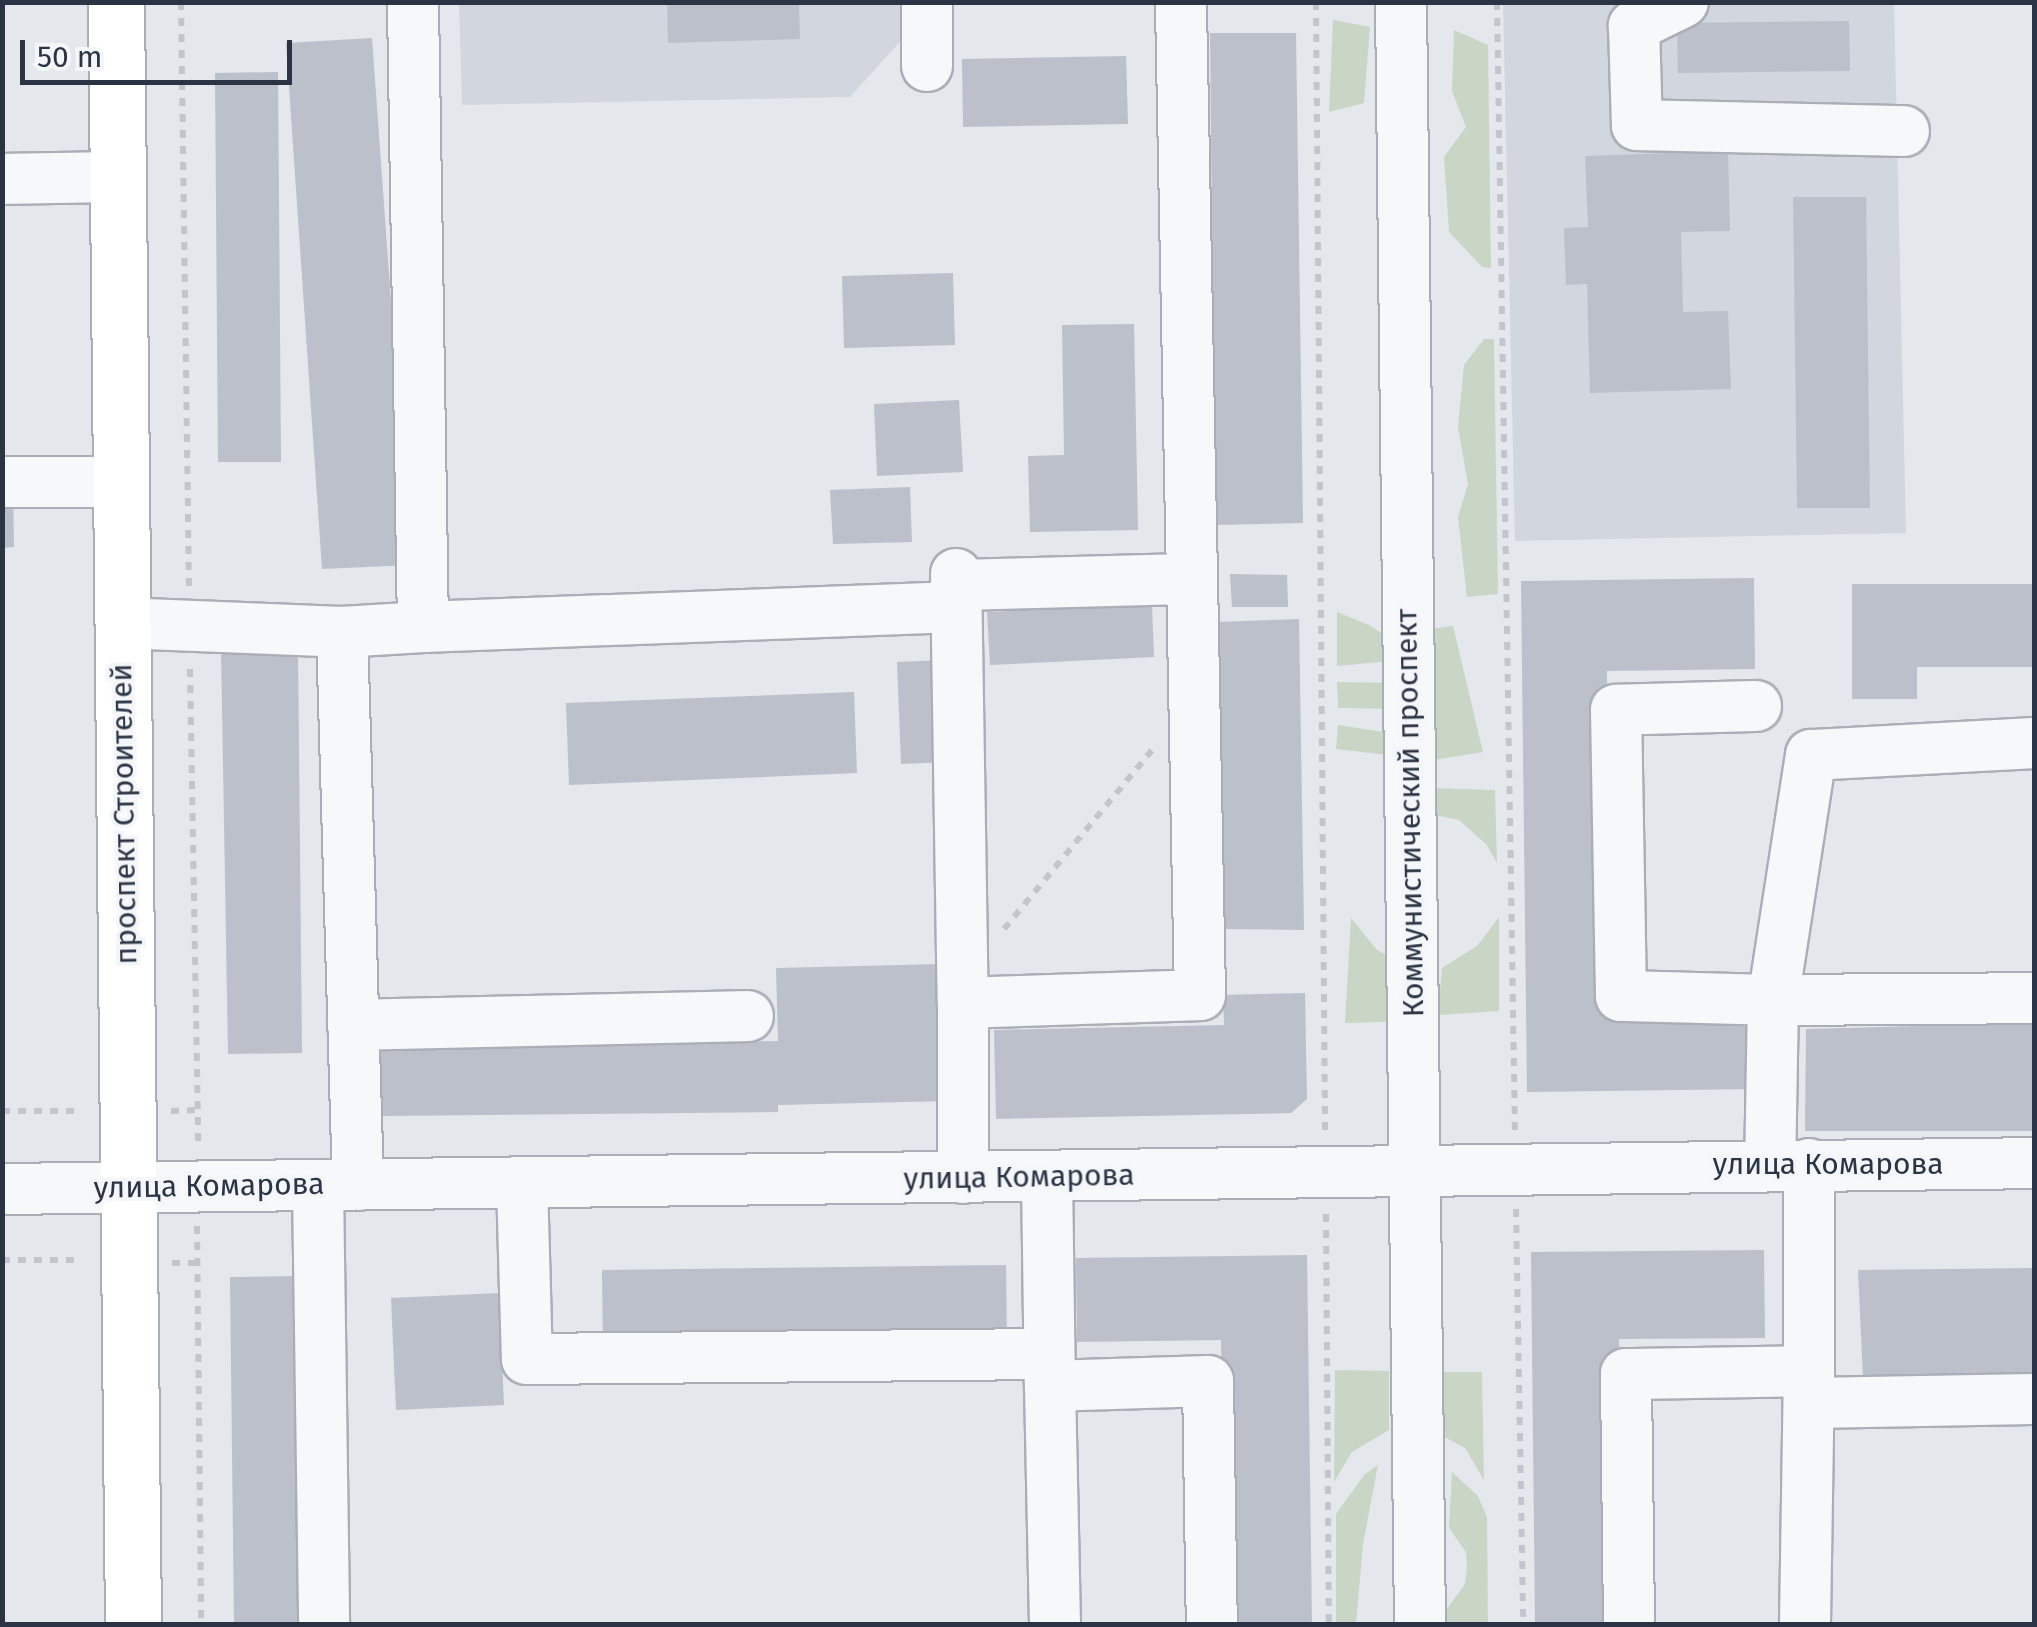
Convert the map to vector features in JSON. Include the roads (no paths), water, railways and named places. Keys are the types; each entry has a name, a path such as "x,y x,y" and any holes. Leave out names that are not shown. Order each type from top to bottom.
{"main road":[{"name":"проспект Строителей","path":"116,2 133,1624"}],"street":[{"path":"413,2 424,627"},
{"path":"927,2 927,66"},
{"path":"962,992 1200,995 1181,2"},
{"name":"Коммунистический проспект","path":"1401,2 1420,1624"},
{"path":"1684,2 1634,26 1637,125 1904,131"},
{"path":"2,179 118,177"},
{"path":"2,482 120,482"},
{"path":"121,623 342,632 956,589 1190,579"},
{"path":"956,589 963,1178"},
{"path":"324,1624 338,1185 353,1025 342,632"},
{"path":"1756,706 1616,710 1621,996 1773,1000 2034,998"},
{"path":"1805,1624 1809,1387 1773,1000 1811,754 2034,743"},
{"path":"353,1025 748,1016"},
{"name":"улица Комарова","path":"2,1189 1047,1178 1789,1164 2034,1164"},
{"path":"1047,1178 1055,1624"},
{"path":"522,1183 527,1359 1049,1370 1208,1381 1212,1624"},
{"path":"1629,1624 1626,1374 2034,1399"}]}
